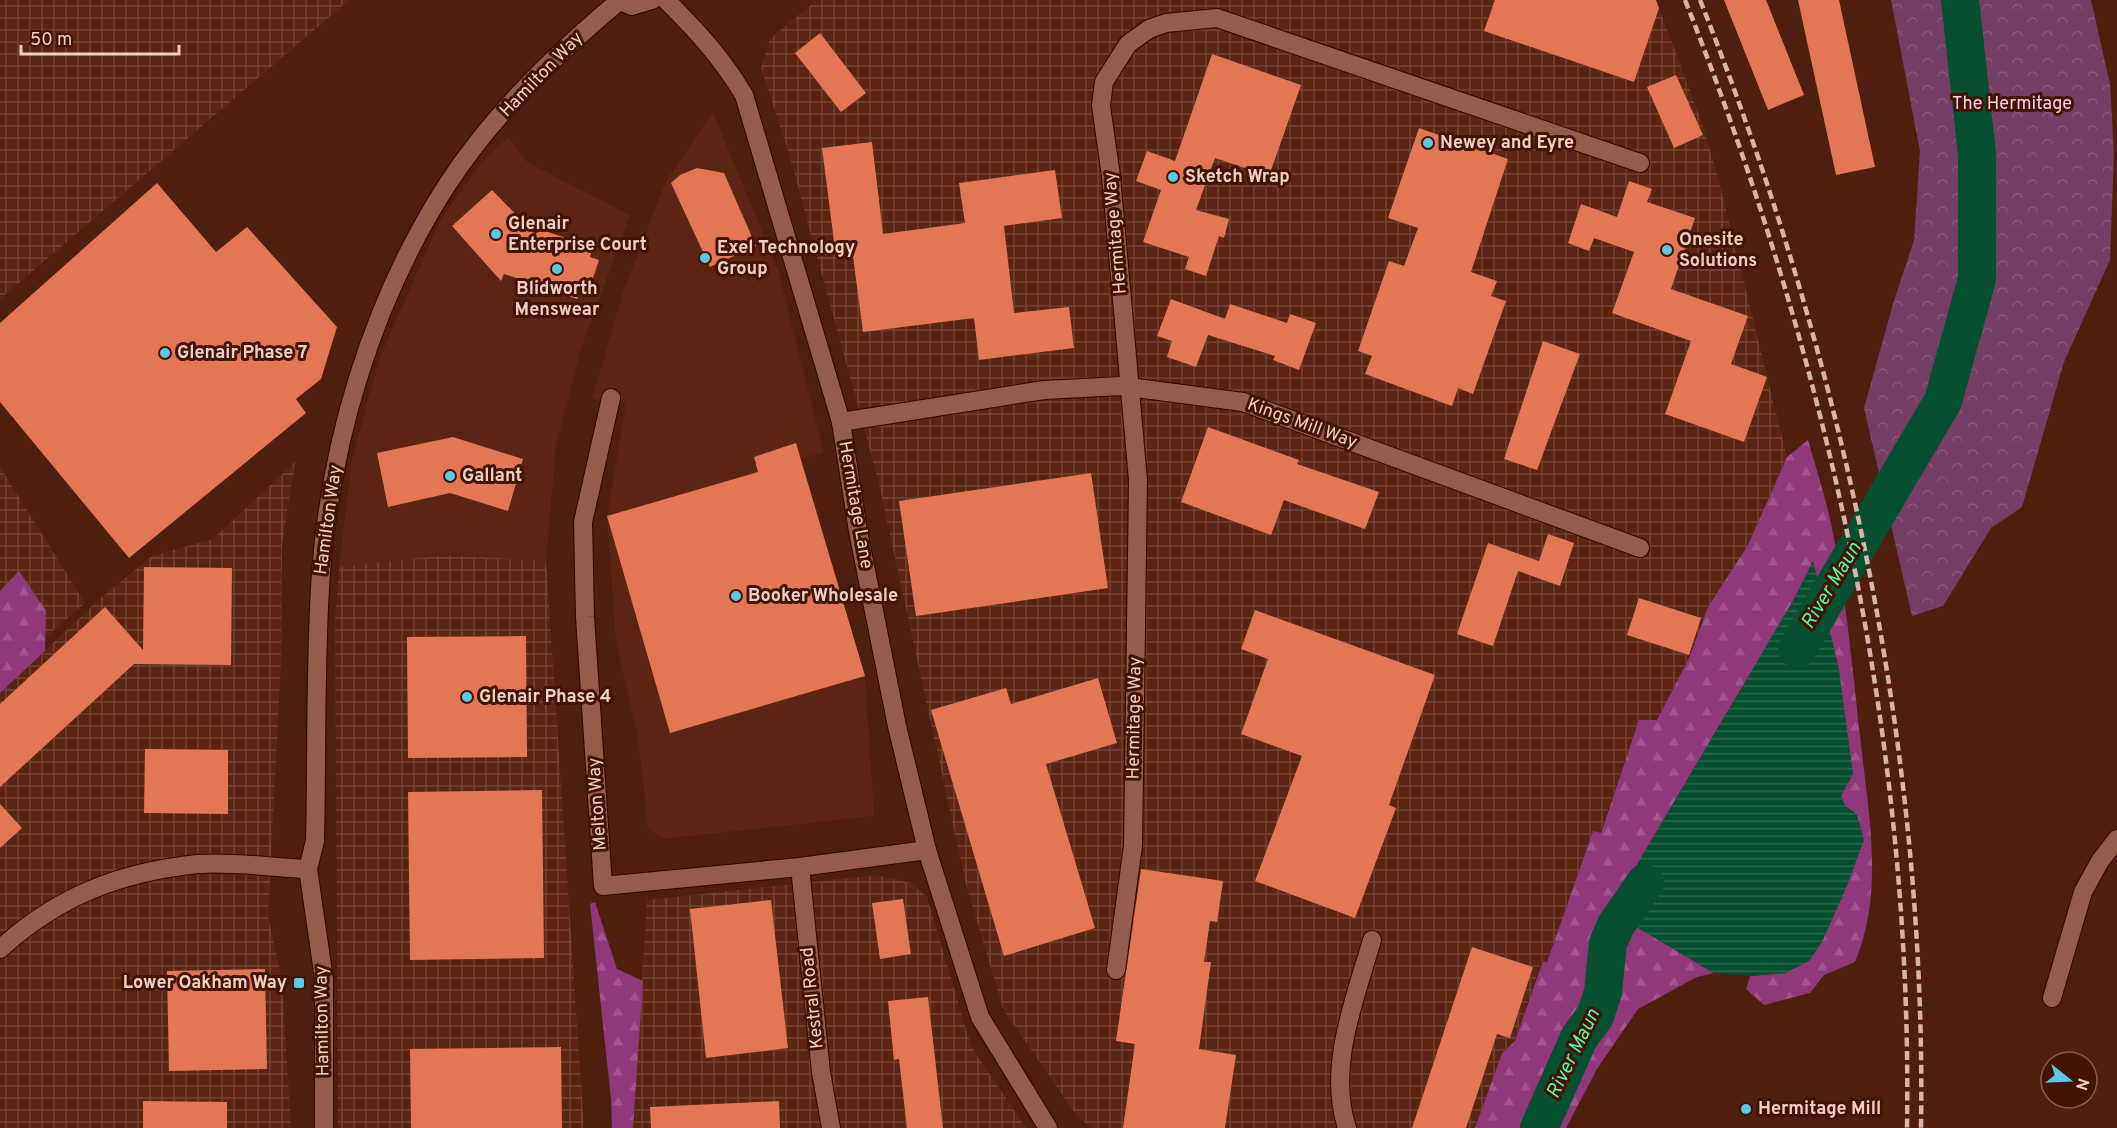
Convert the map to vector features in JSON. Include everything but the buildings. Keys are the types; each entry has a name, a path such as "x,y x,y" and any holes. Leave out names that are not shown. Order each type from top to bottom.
{"street":[{"path":"618,1 632,6 652,0"},
{"name":"Hermitage Lane","path":"666,0 702,34 727,65 744,95 841,422 858,531 894,714 927,850 980,1017 1048,1128"},
{"name":"Hamilton Way","path":"324,1128 324,979 308,869 315,841 320,587 336,462 352,395 375,329 411,250 447,186 516,97 550,62 618,1"},
{"name":"Hermitage Way","path":"1116,970 1133,846 1138,480 1111,176 1101,106 1104,81 1111,67 1128,44 1149,29 1166,23 1217,18 1640,163"},
{"name":"Kings Mill Way","path":"841,422 1044,390 1130,388 1243,402 1640,548"},
{"name":"Melton Way","path":"611,398 583,522 585,617 603,886 800,867 927,850"},
{"path":"2052,998 2083,892 2100,861 2117,839"},
{"path":"0,949 23,928 81,892 119,879 200,864 308,869"},
{"name":"Kestral Road","path":"800,867 821,1072 831,1128"},
{"path":"1347,1128 1341,1110 1340,1070 1350,1018 1372,940"}],"shaded area":[{"path":"0,0 349,0 0,299"},
{"path":"817,0 1656,0 1701,120 1719,181 1787,457 1748,545 1708,607 1690,656 1657,720 1639,720 1600,833 1593,832 1547,962 1542,961 1515,1041 1502,1053 1475,1128 1092,1128 1077,1116 1003,1009 966,885 879,484 789,154 761,68 770,39"},
{"path":"713,112 779,273 824,453 801,458 865,676 874,816 662,839 648,828 638,738 616,642 607,516 626,403 592,399 623,292 666,181"},
{"path":"508,137 527,162 630,215 580,352 556,446 546,561 446,555 339,567 352,459 380,357 440,221 478,167"},
{"path":"295,462 282,545 281,662 268,916 282,981 291,1128 0,1128 0,693 96,602 152,556 213,539"},
{"path":"0,467 85,603 0,677"},
{"path":"446,555 546,561 584,1128 338,1128 335,621 339,567"},
{"path":"1813,561 1839,670 1853,774 1841,796 1845,806 1857,814 1864,840 1822,942 1809,961 1786,973 1750,976 1714,973 1635,926 1616,925 1629,878 1793,601"},
{"path":"877,875 911,883 927,897 971,1046 1026,1128 633,1128 647,900"}],"green space":[{"name":"The Hermitage","path":"1891,0 2091,0 2110,84 2114,153 2110,260 2064,362 2022,507 1991,528 1943,606 1912,616 1864,408 1893,304 1914,240 1920,151"},
{"path":"1808,440 1831,521 1838,559 1870,827 1872,882 1869,909 1864,936 1855,962 1824,975 1810,993 1764,1005 1746,989 1750,976 1786,973 1845,806 1841,796 1839,670 1813,562 1793,601 1629,878 1616,924 1635,926 1714,973 1697,977 1638,1009 1597,1069 1566,1128 1475,1128 1502,1053 1515,1041 1543,961 1547,962 1593,831 1601,833 1639,720 1657,720 1690,656 1708,607 1748,545 1787,457"},
{"path":"19,571 46,611 45,651 0,693 0,591"},
{"path":"595,902 617,969 643,981 633,1128 612,1128 611,1099 590,904"}],"waterway":[{"name":"River Maun","path":"1797,649 1943,401 1977,279 1977,154 1960,0"},
{"name":"River Maun","path":"1539,1128 1579,1038 1595,1016 1603,992 1608,943 1616,925 1645,883"}],"railway":[{"path":"1685,0 1736,135 1780,273 1819,412 1852,554 1877,696 1895,839 1905,983 1907,1128"},
{"path":"1700,0 1750,134 1795,272 1833,412 1866,554 1891,697 1909,840 1919,984 1921,1128"}],"place":[{"name":"Newey and Eyre","path":"1428,143"},
{"name":"Sketch Wrap","path":"1173,177"},
{"name":"Glenair Enterprise Court","path":"496,234"},
{"name":"Onesite Solutions","path":"1667,250"},
{"name":"Exel Technology Group","path":"705,258"},
{"name":"Blidworth Menswear","path":"557,269"},
{"name":"Glenair Phase 7","path":"165,353"},
{"name":"Gallant","path":"450,476"},
{"name":"Booker Wholesale","path":"736,596"},
{"name":"Glenair Phase 4","path":"467,697"},
{"name":"Lower Oakham Way","path":"299,983"},
{"name":"Hermitage Mill","path":"1746,1109"}]}
